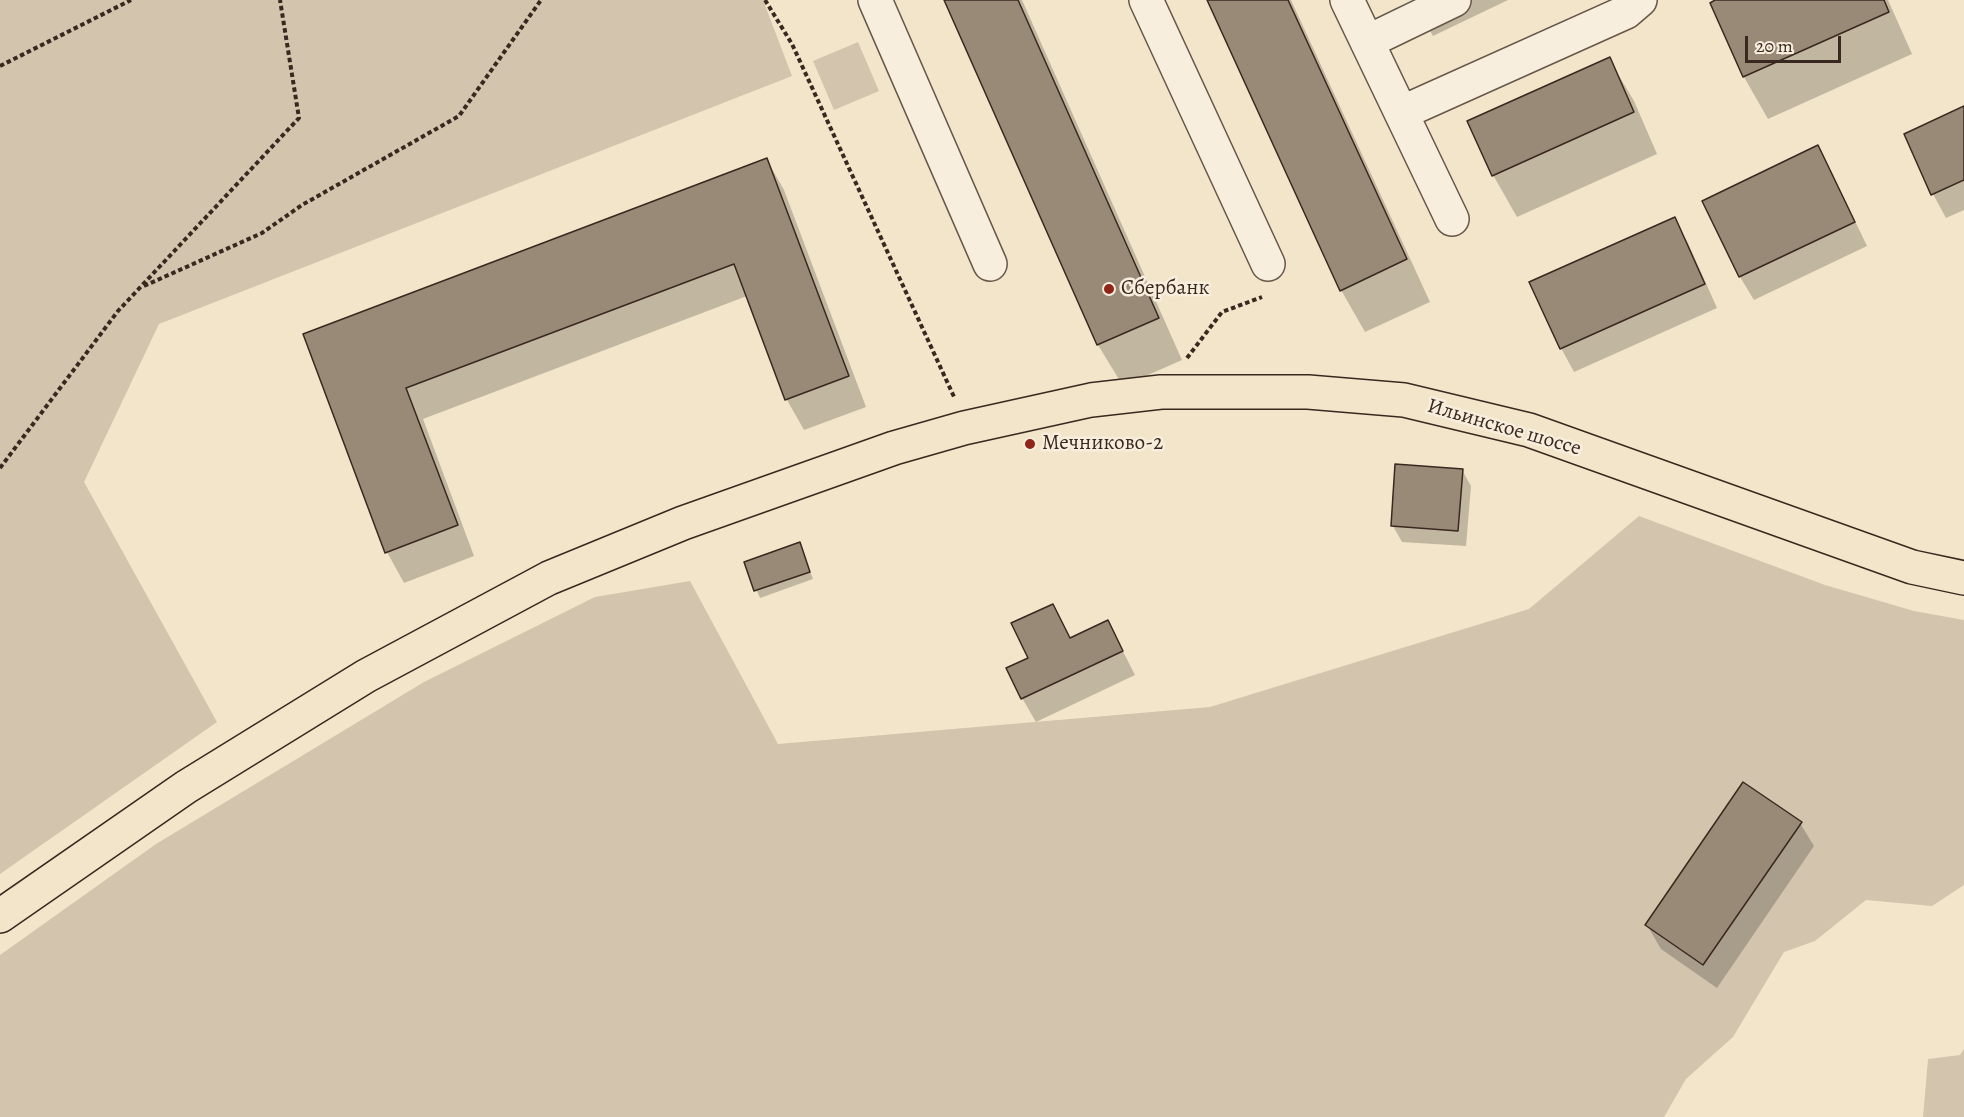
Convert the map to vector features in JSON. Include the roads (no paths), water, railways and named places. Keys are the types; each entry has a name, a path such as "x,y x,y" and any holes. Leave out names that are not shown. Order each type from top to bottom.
{"main road":[{"name":"Ильинское шоссе","path":"0,916 186,786 366,676 549,578 682,523 894,448 964,428 1090,400 1161,392 1308,392 1404,400 1529,430 1912,567 1964,578"}],"lane":[{"path":"875,0 990,264"},
{"path":"1146,0 1268,264"},
{"path":"1347,0 1452,219"},
{"path":"1367,42 1454,0"},
{"path":"1401,113 1626,12 1640,0"}],"place":[{"name":"Сбербанк","path":"1109,289"},
{"name":"Мечниково-2","path":"1030,444"}]}
